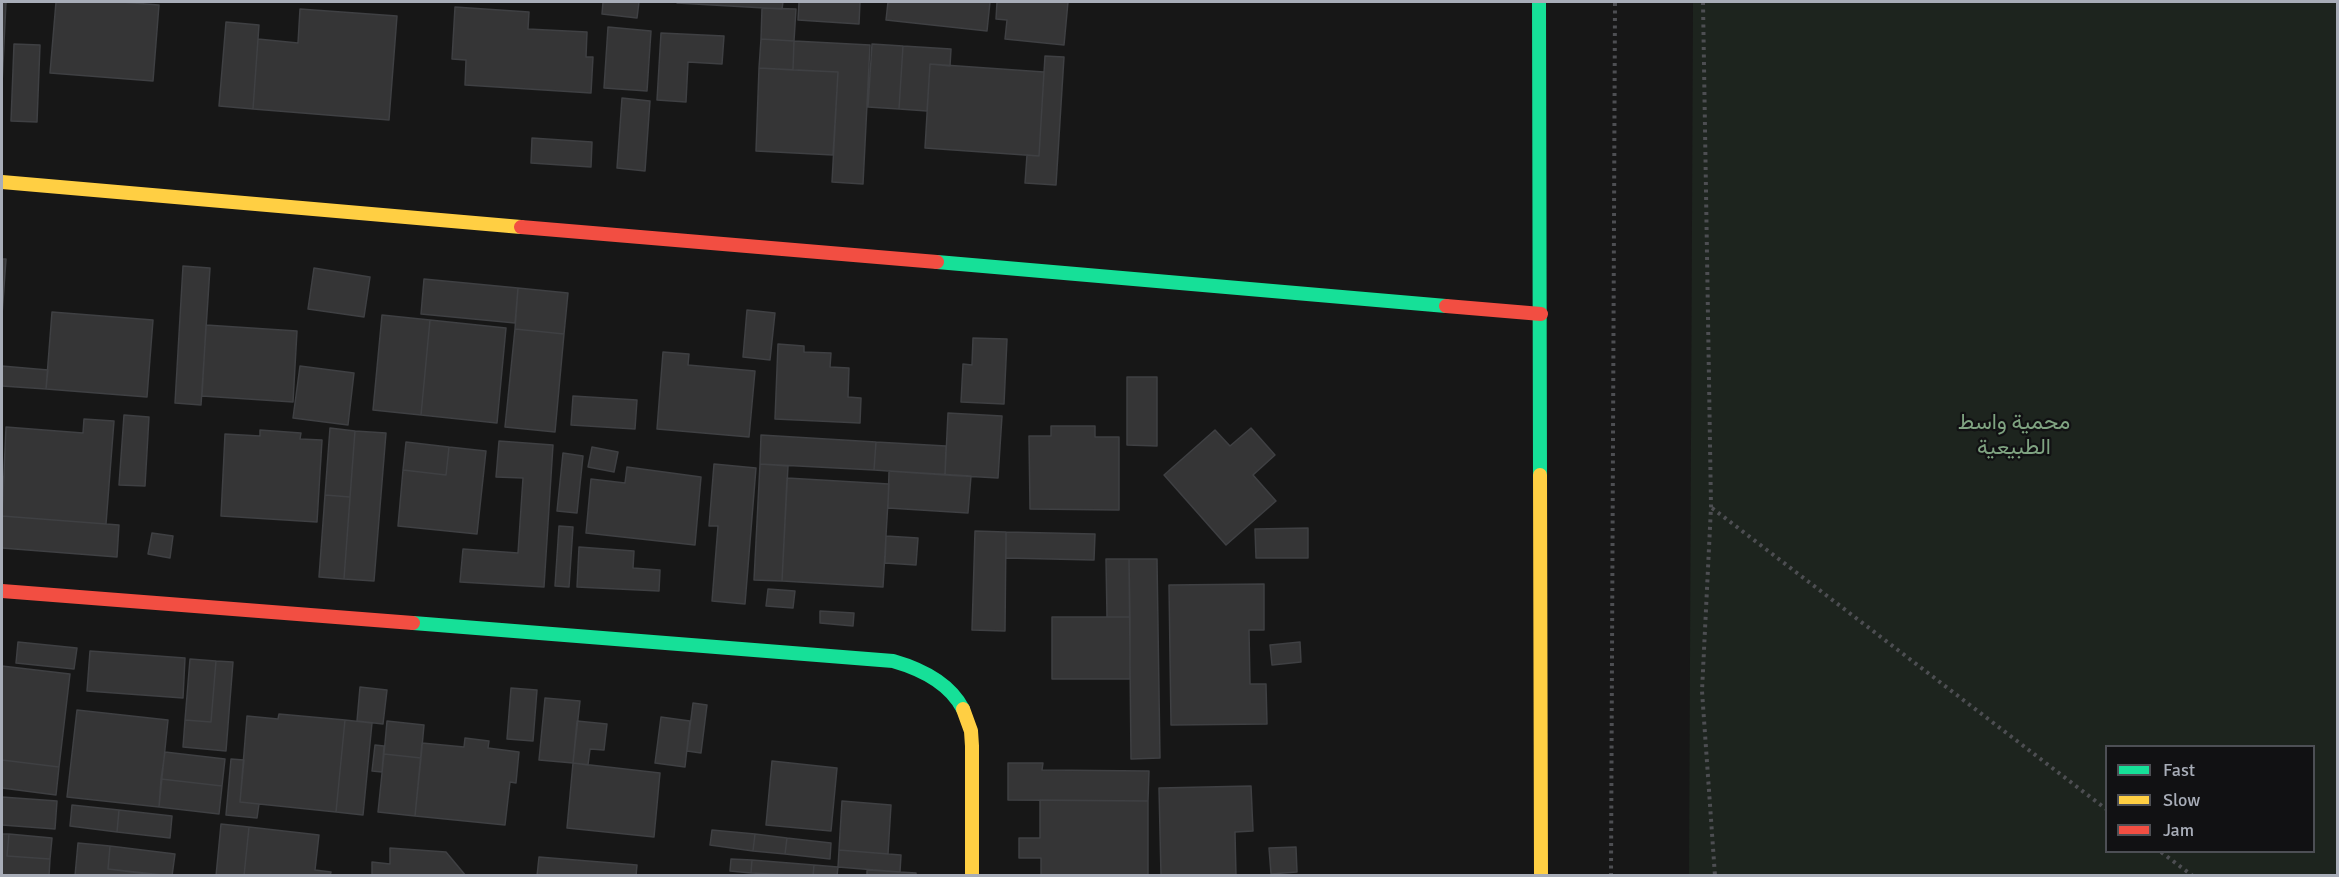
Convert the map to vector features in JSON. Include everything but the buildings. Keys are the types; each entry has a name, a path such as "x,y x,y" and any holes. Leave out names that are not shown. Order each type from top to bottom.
{"street":[{"path":"1539,2 1541,876"},
{"path":"2,182 1541,314"},
{"path":"2,591 893,661 914,666 934,676 950,691 963,709 970,730 973,752 972,876"}],"path":[{"path":"1611,876 1615,2"},
{"path":"1703,2 1711,507 1702,692 1715,876"},
{"path":"1711,507 2105,808"},
{"path":"2163,853 2193,876"}],"green space":[{"name":"محمية واسط الطبيعية","path":"1693,2 2337,2 2337,875 1689,875"}],"traffic: fast":[{"path":"1539,2 1540,475"},
{"path":"937,262 1446,306"},
{"path":"413,623 893,661 914,668 942,684 963,709"}],"traffic: slow":[{"path":"2,182 521,227"},
{"path":"1540,475 1541,876"},
{"path":"963,709 971,731 972,746 972,876"}],"traffic: jam":[{"path":"521,227 937,262"},
{"path":"1446,306 1541,314"},
{"path":"2,591 413,623"}]}
